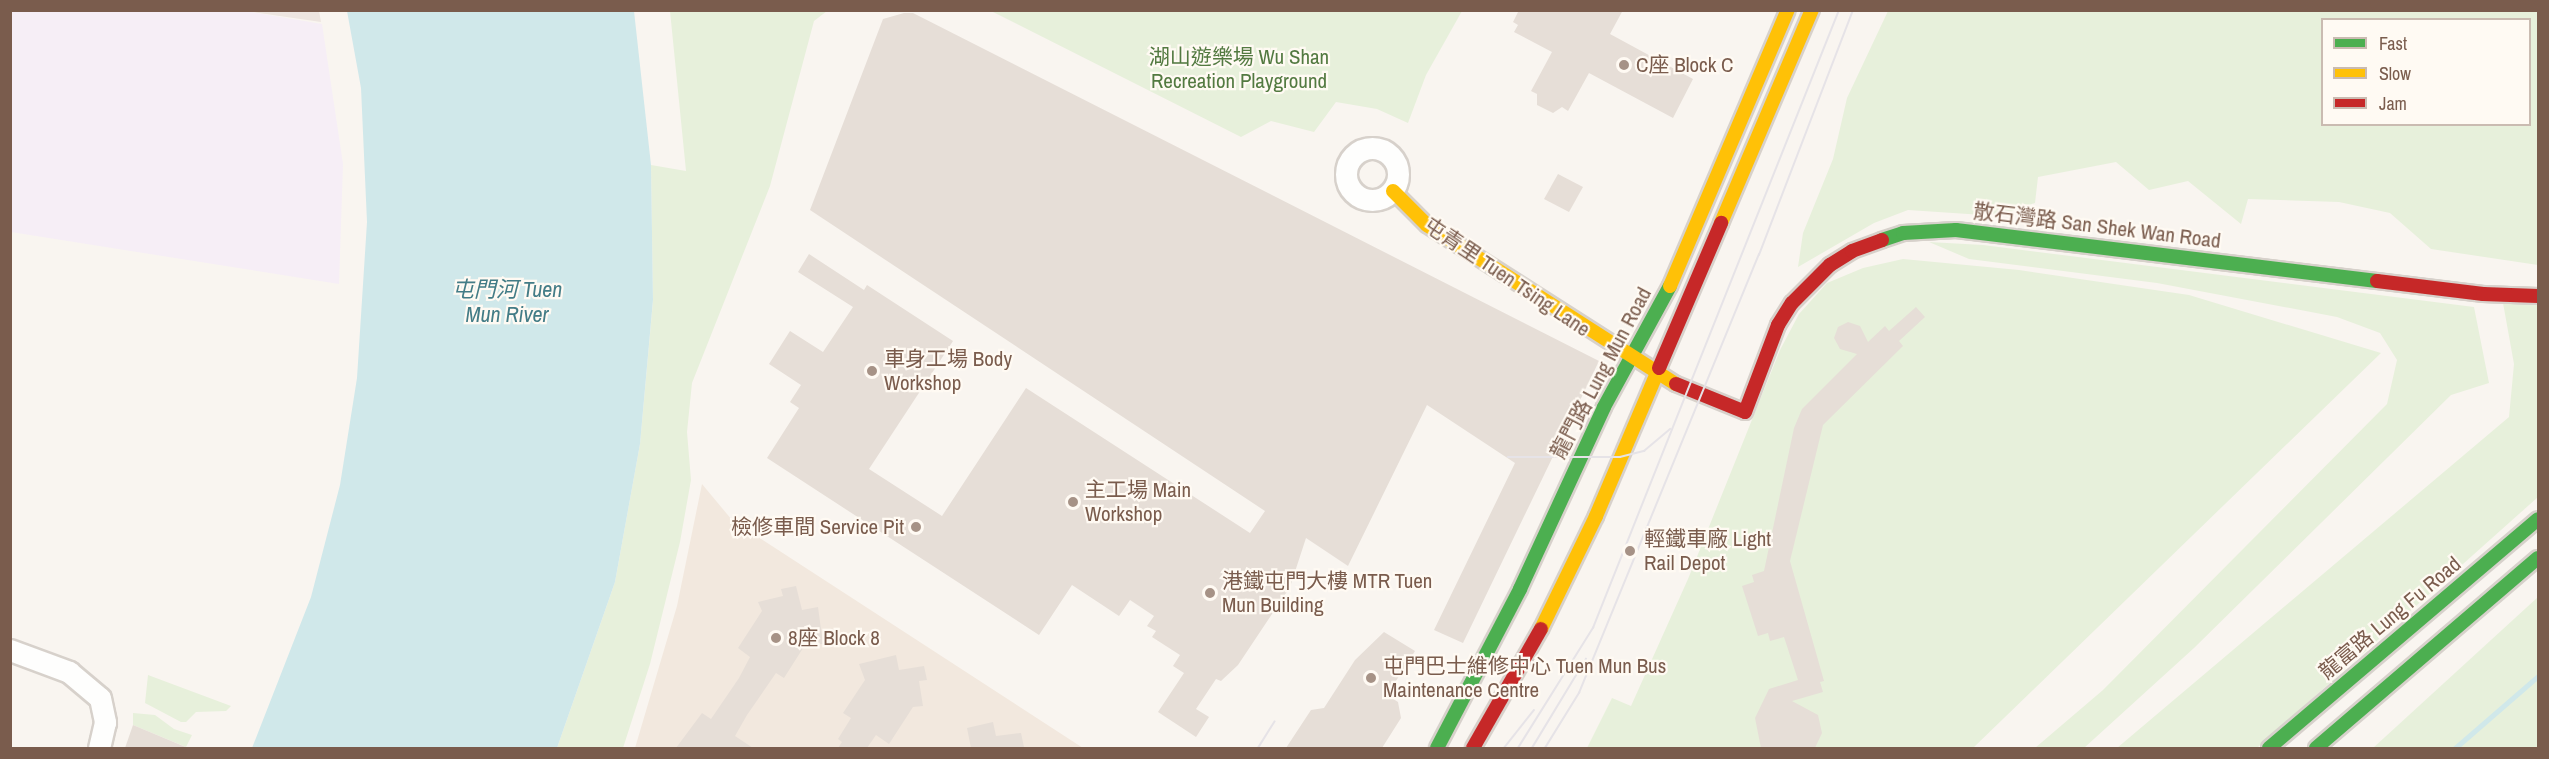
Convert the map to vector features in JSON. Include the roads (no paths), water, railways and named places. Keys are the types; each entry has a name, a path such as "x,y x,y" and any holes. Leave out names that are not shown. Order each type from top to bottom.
{"main road":[{"name":"龍門路 Lung Mun Road","path":"1437,748 1494,643 1579,458 1663,303 1788,10"},
{"path":"1473,748 1551,610 1658,375 1812,10"},
{"name":"屯青里 Tuen Tsing Lane","path":"1393,191 1427,225 1631,359 1688,391 1744,412"},
{"name":"散石灣路 San Shek Wan Road","path":"1744,412 1778,325 1804,289 1852,251 1903,233 1956,230 2483,294 2538,296"},
{"name":"龍富路 Lung Fu Road","path":"2269,748 2538,519"},
{"path":"2316,748 2538,558"}],"street":[{"path":"10,650 69,672 100,698 105,722 99,748"}],"water":[{"name":"屯門河 Tuen Mun River","path":"347,11 634,11 651,165 653,300 640,444 615,582 557,748 252,748 311,597 340,485 357,378 367,222 361,88"}],"waterway":[{"path":"2455,748 2538,676"}],"tram line":[{"path":"1518,748 1593,628 1839,10"},
{"path":"1545,748 1579,693 1759,255 1853,10"},
{"path":"1508,457 1620,457 1644,451 1670,429"},
{"path":"1532,748 1586,659"},
{"path":"1504,748 1534,710"},
{"path":"1258,748 1274,722"}],"place":[{"name":"C座 Block C","path":"1624,65"},
{"name":"車身工場 Body Workshop","path":"872,371"},
{"name":"主工場 Main Workshop","path":"1073,502"},
{"name":"檢修車間 Service Pit","path":"916,527"},
{"name":"輕鐵車廠 Light Rail Depot","path":"1630,551"},
{"name":"港鐵屯門大樓 MTR Tuen Mun Building","path":"1210,593"},
{"name":"8座 Block 8","path":"776,638"},
{"name":"屯門巴士維修中心 Tuen Mun Bus Maintenance Centre","path":"1371,678"}],"park label":[{"name":"湖山遊樂場 Wu Shan Recreation Playground","path":"1239,69"}]}
